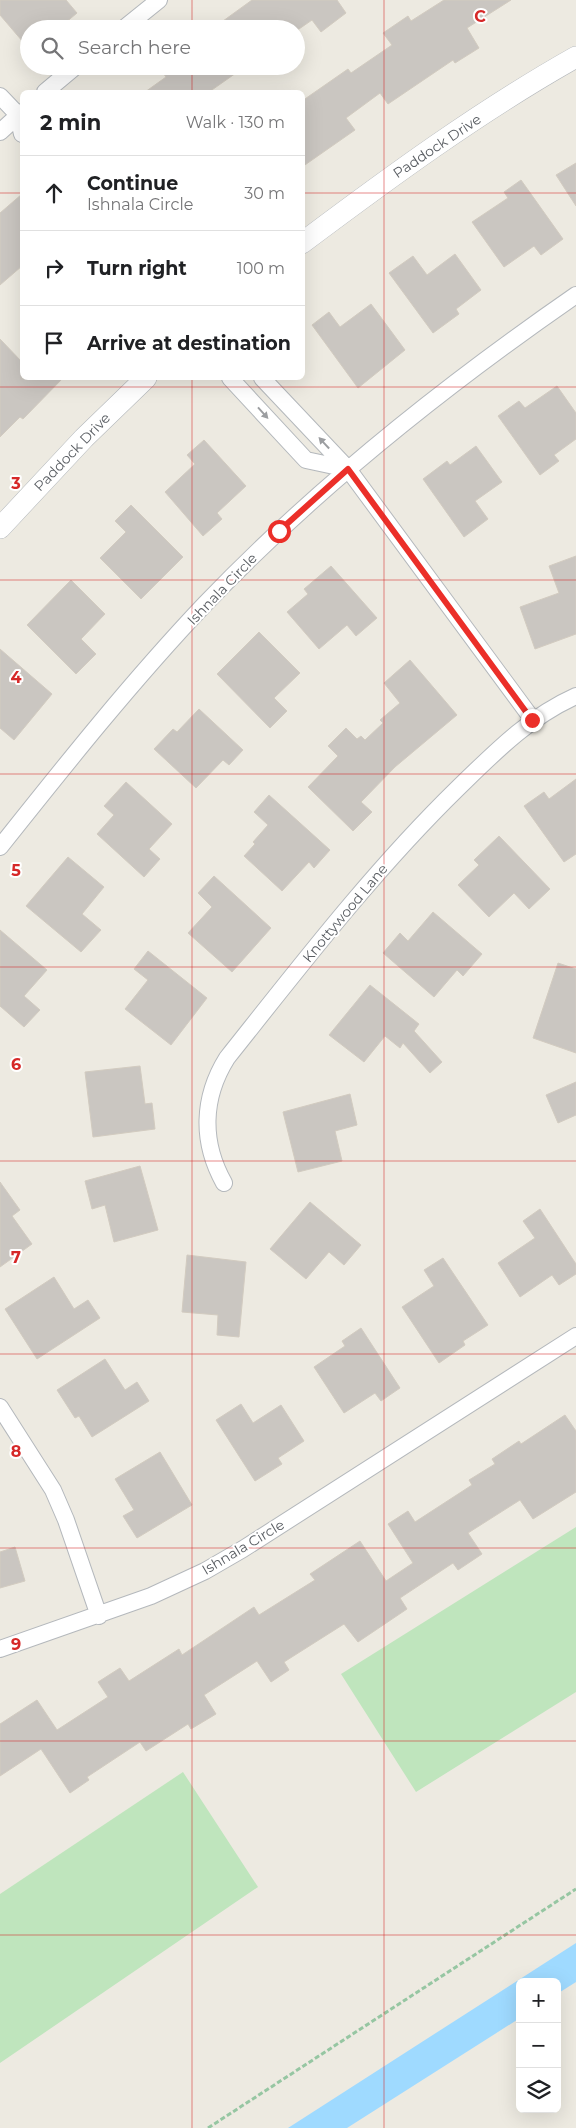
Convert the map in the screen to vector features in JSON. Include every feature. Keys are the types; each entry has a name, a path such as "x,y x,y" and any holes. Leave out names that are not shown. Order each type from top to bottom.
{"street":[{"path":"134,20 159,0"},
{"name":"Paddock Drive","path":"305,241 385,181 450,136 576,57"},
{"path":"47,90 65,75"},
{"path":"0,96 20,115"},
{"path":"0,132 20,117"},
{"name":"Ishnala Circle","path":"0,847 123,695 199,611 279,531 414,413 496,350 576,295"},
{"name":"Paddock Drive","path":"0,528 84,438 144,380"},
{"path":"232,380 306,460 348,469"},
{"path":"264,380 348,469 532,720"},
{"name":"Knottywood Lane","path":"224,1183 212,1156 207,1120 214,1084 227,1058 367,885 432,814 500,747 532,720 576,696"},
{"name":"Ishnala Circle","path":"0,1649 99,1616 151,1596 204,1571 243,1549 576,1336"},
{"path":"0,1406 53,1490 66,1520 99,1616"}],"path":[{"path":"208,2128 576,1889"}],"green space":[{"path":"576,1527 576,1692 416,1792 341,1674"},
{"path":"183,1772 258,1887 0,2063 0,1894"}],"water":[{"path":"576,1943 576,1982 561,1991 561,1978 522,1978"},
{"path":"516,1982 516,2021 347,2128 288,2128"}],"building":[{"path":"0,0 66,0 77,13 69,20 20,20 20,38 0,15"},
{"path":"252,0 337,0 346,13 321,32 312,20 305,25 305,20 224,20"},
{"path":"444,0 511,0 467,28 479,48 455,63 453,60 388,104 380,93 346,118 355,130 305,165 305,99 348,69 351,73 392,45 383,33 408,16 411,21"},
{"path":"165,75 233,75 212,90 148,90 166,77"},
{"path":"576,163 576,206 556,175"},
{"path":"521,180 563,239 541,255 534,246 504,267 472,222 508,198 504,192"},
{"path":"20,196 20,268 0,285 0,213"},
{"path":"455,254 481,290 456,309 459,314 433,333 389,273 413,256 427,275"},
{"path":"371,304 405,350 358,388 312,325 329,312 340,327"},
{"path":"0,339 20,360 20,380 61,380 23,419 20,417 0,437"},
{"path":"557,386 576,413 576,439 554,455 559,461 540,475 498,416 519,401 525,408"},
{"path":"204,440 246,486 217,513 222,519 203,536 165,492 195,464 187,455"},
{"path":"476,446 502,482 475,501 488,519 464,537 423,479 447,461 450,465"},
{"path":"131,505 183,557 141,599 100,558 126,532 115,521"},
{"path":"576,556 576,634 535,649 520,607 559,593 549,566"},
{"path":"331,566 377,618 356,636 347,625 319,649 287,612 308,594 304,589"},
{"path":"71,580 105,614 81,639 96,654 76,674 27,625"},
{"path":"259,632 300,673 274,698 287,711 270,728 217,674"},
{"path":"0,649 52,694 14,740 0,728"},
{"path":"410,660 457,715 395,767 361,802 372,812 353,831 308,787 338,756 328,746 346,728 357,739 361,736 365,740 383,723 380,720 400,703 384,683"},
{"path":"199,709 243,750 229,765 223,760 196,788 154,749 173,729 177,732"},
{"path":"576,779 576,854 564,862 524,806 544,792 549,799"},
{"path":"126,782 172,824 149,849 160,859 144,877 97,834 114,815 104,806"},
{"path":"269,795 330,850 314,868 309,862 282,891 244,856 268,825 254,812"},
{"path":"499,836 550,889 529,909 514,893 489,917 458,885 479,865 474,860"},
{"path":"68,857 104,887 82,914 101,930 81,952 26,906"},
{"path":"214,876 271,928 232,972 188,933 212,907 198,893"},
{"path":"433,912 482,954 463,976 457,970 434,997 383,953 400,933 408,941"},
{"path":"0,930 47,970 24,996 40,1010 24,1027 0,1006"},
{"path":"148,951 207,998 171,1045 125,1009 148,980 134,969"},
{"path":"558,963 576,969 576,1053 533,1038"},
{"path":"370,985 419,1024 414,1031 442,1062 430,1073 403,1043 400,1048 385,1036 364,1062 329,1035"},
{"path":"140,1066 145,1104 152,1103 155,1129 93,1137 85,1072"},
{"path":"576,1082 576,1115 558,1123 546,1095"},
{"path":"350,1094 357,1125 335,1131 342,1161 298,1172 283,1112"},
{"path":"140,1166 158,1230 114,1242 105,1205 92,1209 85,1181"},
{"path":"0,1182 20,1210 12,1216 32,1244 0,1267"},
{"path":"310,1202 361,1245 344,1265 329,1252 306,1279 270,1249"},
{"path":"540,1209 576,1264 576,1274 559,1285 552,1275 520,1297 498,1263 535,1238 523,1221"},
{"path":"187,1255 246,1262 239,1337 217,1335 218,1315 182,1312"},
{"path":"443,1258 488,1325 463,1341 465,1345 439,1363 402,1307 434,1286 424,1270"},
{"path":"54,1277 74,1309 88,1300 100,1318 37,1359 5,1309"},
{"path":"361,1328 400,1388 381,1401 375,1393 344,1413 314,1367 345,1346 342,1341"},
{"path":"105,1359 125,1390 137,1382 149,1401 92,1437 79,1416 75,1418 57,1390"},
{"path":"241,1404 253,1423 281,1405 304,1441 278,1458 282,1464 255,1481 216,1420"},
{"path":"565,1415 576,1431 576,1492 533,1519 520,1500 468,1533 482,1554 458,1570 453,1563 400,1598 407,1609 358,1642 344,1624 284,1662 289,1670 271,1682 257,1661 204,1695 216,1714 191,1729 188,1724 146,1751 140,1742 87,1777 89,1780 70,1793 41,1749 0,1776 0,1724 37,1700 57,1730 108,1697 98,1682 120,1668 129,1681 179,1649 182,1655 254,1607 259,1615 315,1580 310,1574 360,1541 386,1581 413,1563 388,1524 408,1511 415,1522 472,1485 469,1480 495,1464 492,1459 519,1441 521,1444"},
{"path":"160,1452 192,1505 137,1538 123,1516 134,1510 115,1479"},
{"path":"15,1547 25,1581 0,1588 0,1552"}],"route":[{"path":"279,531 348,469 532,720"}]}
